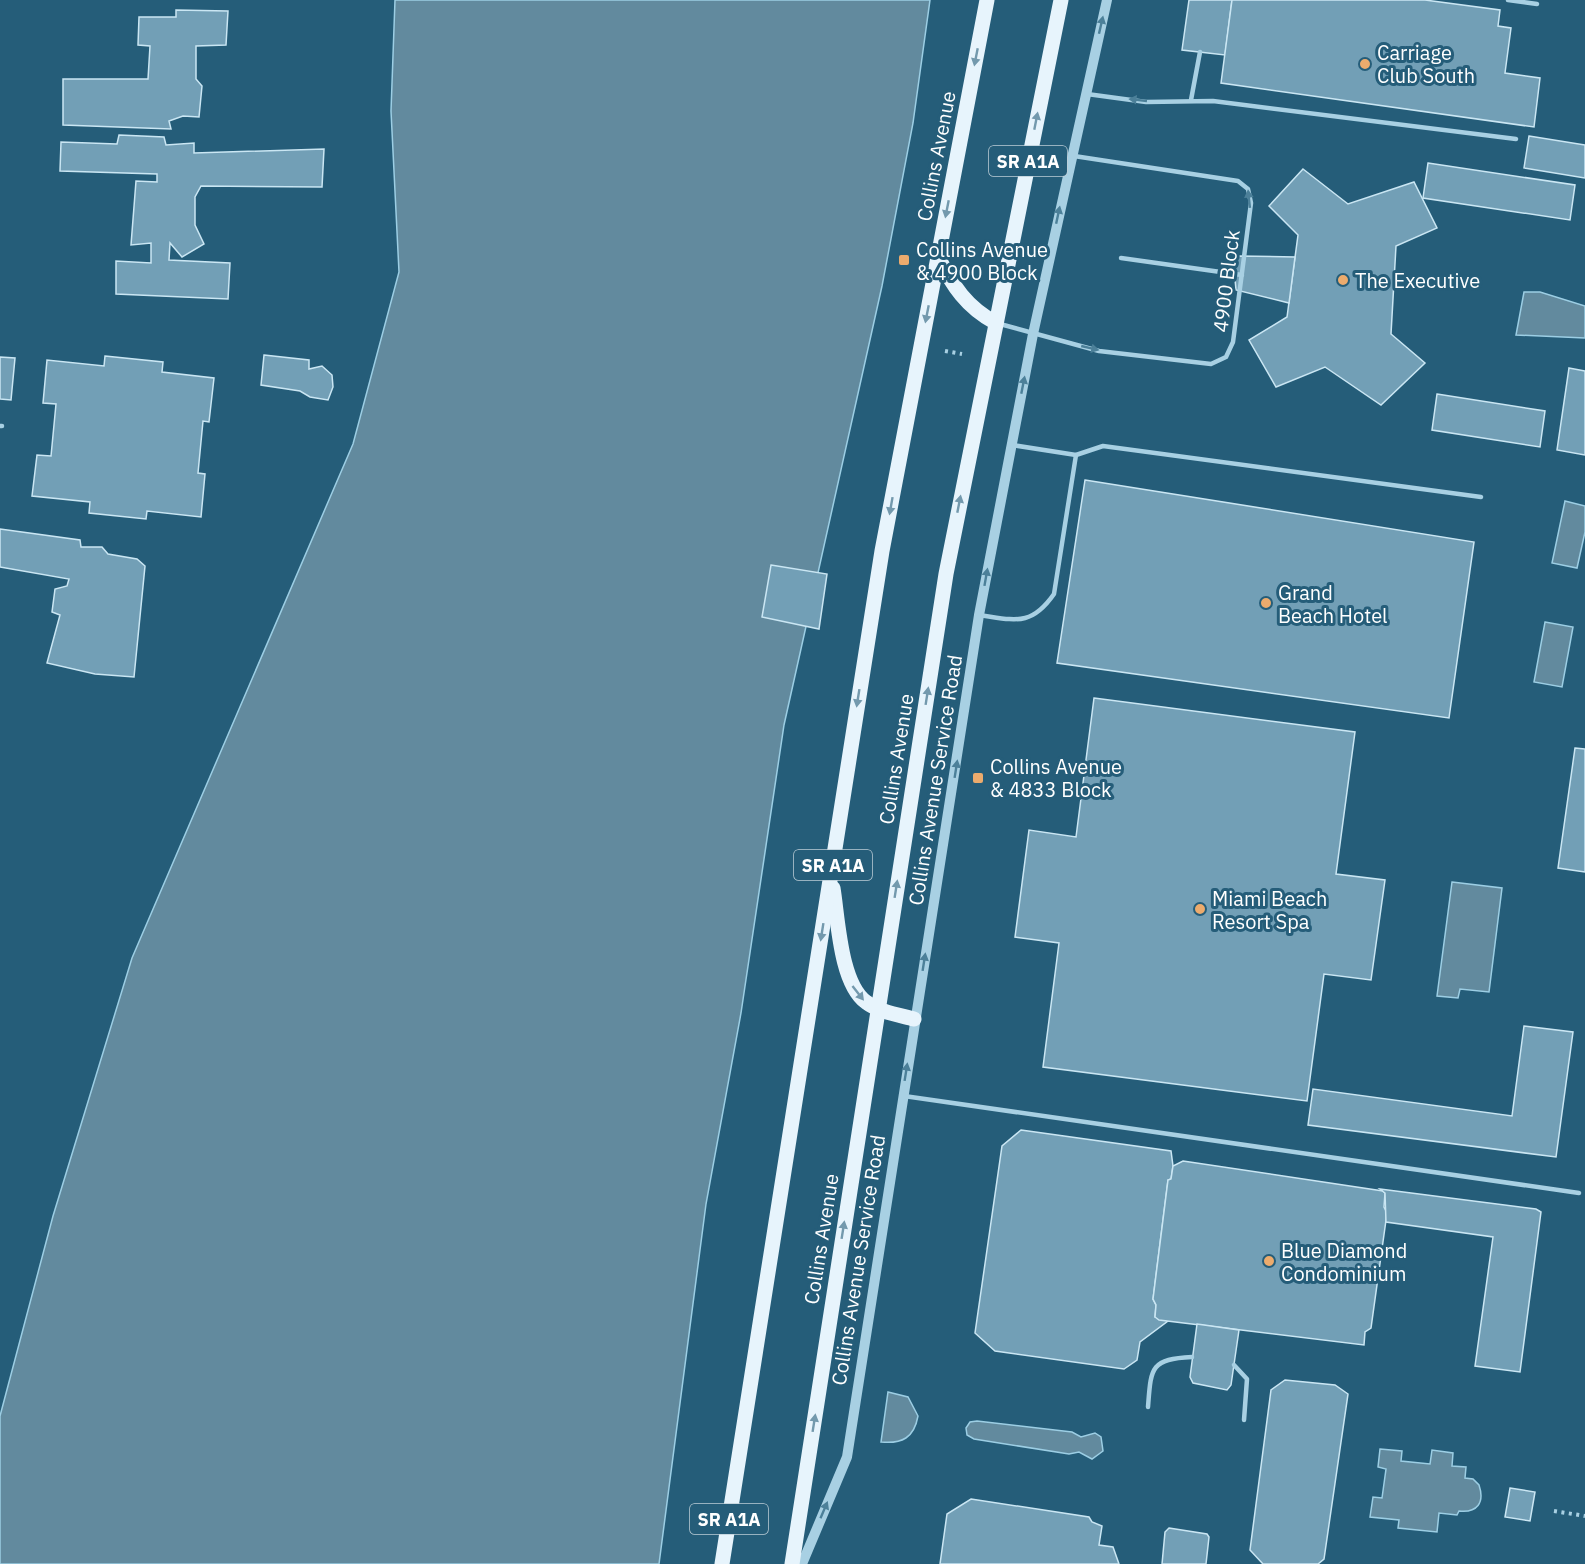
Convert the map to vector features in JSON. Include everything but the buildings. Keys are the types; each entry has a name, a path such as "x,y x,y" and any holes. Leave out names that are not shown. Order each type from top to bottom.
{"main road":[{"name":"Collins Avenue","path":"723,1564 882,551 987,0"},
{"name":"Collins Avenue","path":"792,1564 946,574 1061,0"},
{"path":"938,257 955,289 968,304 996,323"},
{"path":"831,876 850,983 857,994 878,1009 914,1019"}],"street":[{"name":"Collins Avenue Service Road","path":"802,1564 847,1457 979,615 1033,334 1107,0"}],"lane":[{"path":"1508,0 1537,4"},
{"path":"1191,100 1200,52"},
{"path":"1085,94 1146,102 1191,100 1516,139"},
{"name":"4900 Block","path":"996,323 1099,351 1211,364 1226,357 1233,342 1251,203 1248,189 1238,181 1071,155"},
{"path":"1121,258 1242,275"},
{"path":"1011,444 1076,454 1103,446 1481,497"},
{"path":"979,615 1022,621 1042,612 1054,594 1076,454"},
{"path":"902,1096 1579,1192"},
{"path":"1148,1407 1150,1384 1155,1367 1167,1358 1192,1357"},
{"path":"1234,1365 1247,1379 1244,1420"}],"path":[{"path":"945,351 962,354"},
{"path":"1554,1511 1585,1516"}],"water":[{"path":"395,0 930,0 913,123 882,286 784,725 741,1013 706,1204 659,1564 0,1564 0,1416 53,1216 132,958 353,444 399,272 391,111"},
{"path":"1524,292 1540,292 1585,306 1585,338 1516,335"},
{"path":"1565,501 1585,506 1585,532 1577,568 1552,563"},
{"path":"1545,622 1573,627 1562,687 1534,682"},
{"path":"1452,882 1502,888 1489,992 1460,989 1458,998 1437,996"},
{"path":"888,1392 908,1397 918,1416 913,1430 906,1438 895,1442 881,1442"},
{"path":"970,1422 1072,1432 1081,1437 1095,1433 1101,1437 1103,1451 1092,1459 1079,1452 1069,1454 974,1439 967,1435 966,1428"},
{"path":"1380,1449 1402,1451 1401,1461 1430,1464 1432,1450 1453,1453 1452,1466 1466,1467 1465,1478 1473,1479 1479,1485 1481,1497 1478,1506 1471,1510 1459,1511 1457,1515 1439,1513 1437,1532 1398,1528 1399,1520 1370,1517 1373,1497 1382,1498 1386,1469 1378,1467"}],"place":[{"name":"Carriage Club South","path":"1365,64"},
{"name":"Collins Avenue & 4900 Block","path":"904,260"},
{"name":"The Executive","path":"1343,280"},
{"name":"Grand Beach Hotel","path":"1266,603"},
{"name":"Collins Avenue & 4833 Block","path":"978,778"},
{"name":"Miami Beach Resort Spa","path":"1200,909"},
{"name":"Blue Diamond Condominium","path":"1269,1261"}]}
